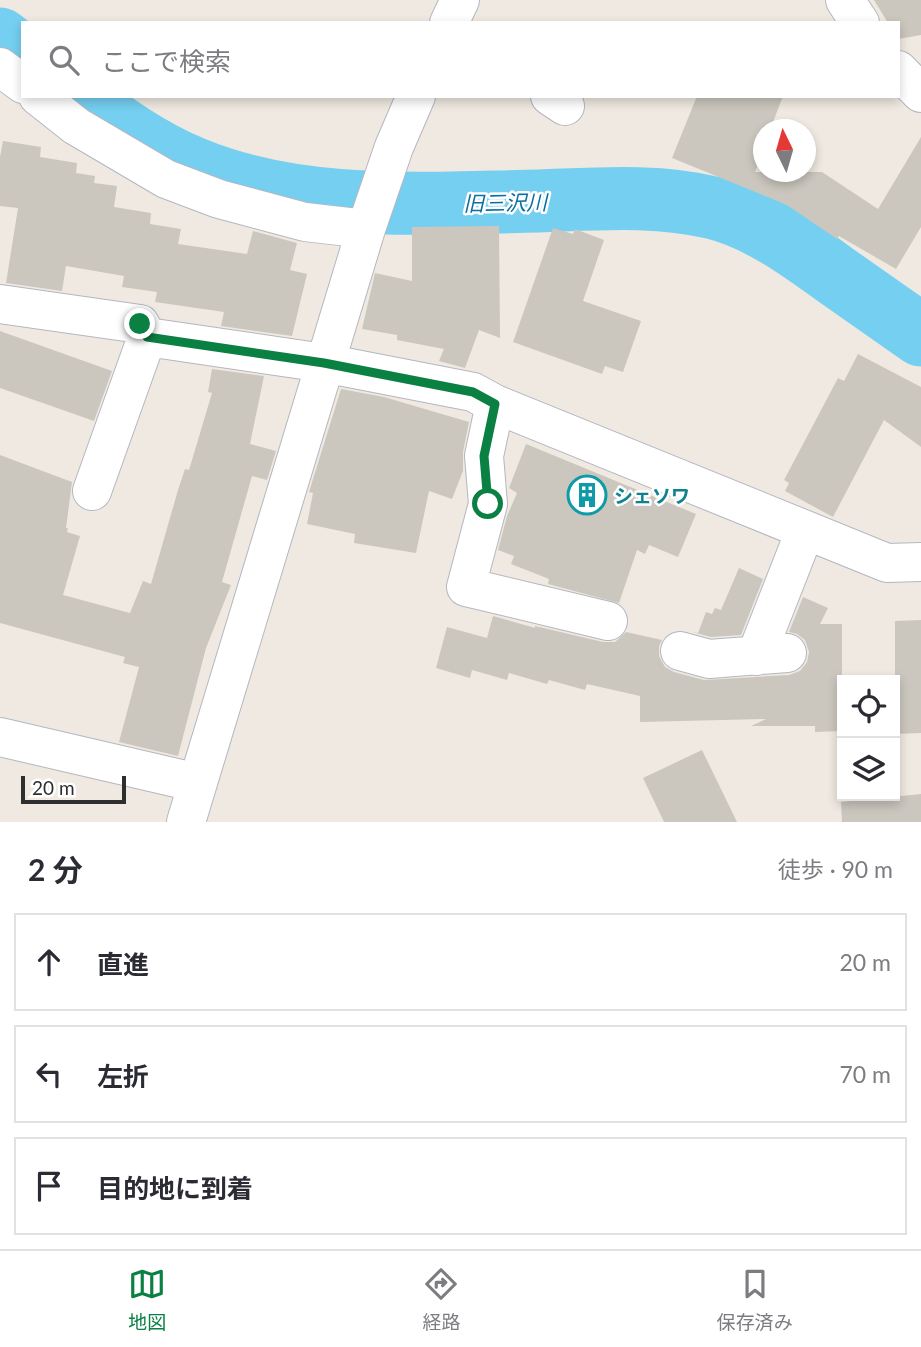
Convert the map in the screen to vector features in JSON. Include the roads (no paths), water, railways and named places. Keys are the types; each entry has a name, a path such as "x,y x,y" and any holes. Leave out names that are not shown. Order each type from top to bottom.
{"street":[{"path":"450,21 460,0"},
{"path":"845,0 859,21"},
{"path":"0,67 21,83"},
{"path":"900,72 921,93"},
{"path":"41,98 76,126 166,179 219,199 305,222 366,229"},
{"path":"186,822 366,229 394,146 415,98"},
{"path":"0,304 140,324 147,337 92,491"},
{"path":"147,337 324,363 473,392 495,404 887,563 921,562"},
{"path":"495,404 484,456 488,504 466,587 608,621"},
{"path":"680,651 709,659 771,654 805,531"},
{"path":"0,737 198,783"}],"waterway":[{"name":"旧三沢川","path":"0,39 21,55"},
{"name":"旧三沢川","path":"79,98 132,136 177,161 234,182 277,192 364,202 452,203 627,198 714,208 746,219 777,235 921,335"}],"place":[{"name":"シェソワ","path":"587,495"}]}
